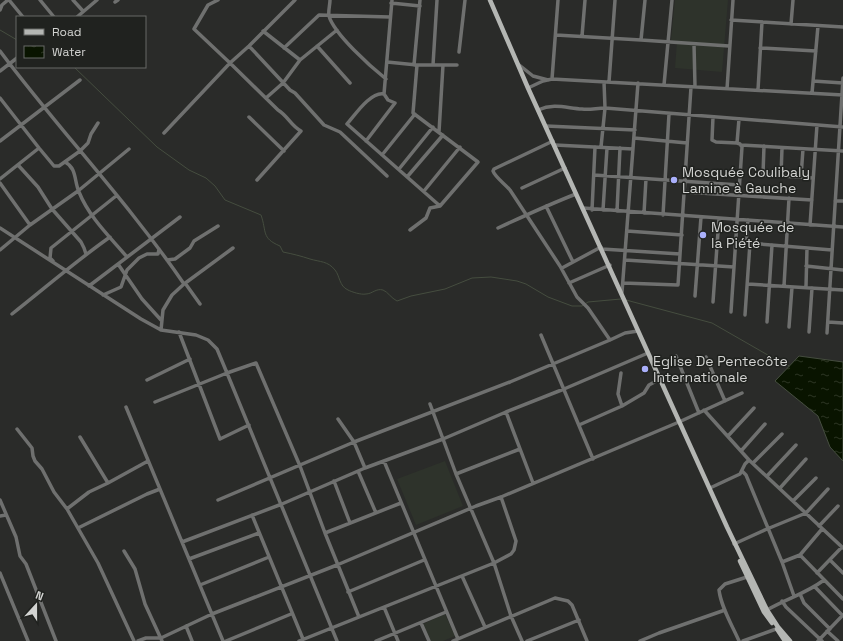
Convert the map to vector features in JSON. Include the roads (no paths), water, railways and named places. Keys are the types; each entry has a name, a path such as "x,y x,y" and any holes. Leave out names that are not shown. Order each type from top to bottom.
{"main road":[{"path":"490,0 528,88 566,168 576,194 610,265 638,331 710,488 747,577 764,612 790,641"},
{"path":"692,449 696,462 734,544 767,610 785,641"},
{"path":"777,628 781,641"}],"street":[{"path":"0,10 2,5 8,0 22,16"},
{"path":"40,0 53,16"},
{"path":"73,0 83,11"},
{"path":"78,16 97,0"},
{"path":"204,0 208,5"},
{"path":"218,0 208,5 194,29 278,110 285,114 293,126 301,131 257,180"},
{"path":"164,133 230,63 295,0"},
{"path":"330,0 329,16 337,30 361,58 386,79"},
{"path":"410,230 426,218 430,208 440,206 478,162 413,113 420,0"},
{"path":"433,65 437,0"},
{"path":"459,52 465,0"},
{"path":"550,79 556,35 558,0"},
{"path":"582,36 585,0"},
{"path":"601,147 615,0"},
{"path":"641,40 645,0"},
{"path":"664,85 672,0"},
{"path":"726,89 732,0"},
{"path":"791,24 793,0"},
{"path":"366,141 395,103 388,100 384,94 391,2 420,6"},
{"path":"284,48 319,15 390,17"},
{"path":"731,20 843,28"},
{"path":"758,90 762,22"},
{"path":"812,93 818,26"},
{"path":"266,98 283,82 300,60 337,30"},
{"path":"263,31 300,60"},
{"path":"556,35 729,46"},
{"path":"622,283 678,285 694,44"},
{"path":"249,46 324,125 340,132 387,176"},
{"path":"317,46 350,83"},
{"path":"760,48 816,51"},
{"path":"0,51 44,108 168,260 200,304"},
{"path":"0,70 16,59"},
{"path":"387,62 416,65 457,65"},
{"path":"518,63 526,72 534,76 550,79 842,95"},
{"path":"439,132 443,65"},
{"path":"828,333 829,289 837,172 841,151 843,78"},
{"path":"528,88 550,79"},
{"path":"0,141 80,80"},
{"path":"813,81 843,83"},
{"path":"622,292 638,83"},
{"path":"384,94 379,93 372,96 347,124 440,206"},
{"path":"0,98 54,166 59,166 80,151 88,143 90,134 98,123"},
{"path":"0,106 4,103"},
{"path":"538,110 551,106 585,109 605,108 842,127"},
{"path":"382,155 415,114"},
{"path":"663,215 669,114"},
{"path":"250,117 284,151"},
{"path":"712,117 712,140 714,141 737,143 742,145 841,151"},
{"path":"737,143 739,119"},
{"path":"810,225 817,125"},
{"path":"546,126 635,130"},
{"path":"398,169 433,127"},
{"path":"408,177 443,135"},
{"path":"634,138 687,143"},
{"path":"610,340 588,308 577,296 562,268 510,190 494,174 493,171 554,143 633,149"},
{"path":"731,312 742,145"},
{"path":"764,146 764,175 813,178"},
{"path":"424,191 460,147"},
{"path":"592,210 595,147"},
{"path":"0,178 39,148"},
{"path":"603,210 607,148"},
{"path":"617,211 620,177 620,148"},
{"path":"781,176 782,148"},
{"path":"0,250 14,237 78,191 129,149"},
{"path":"801,178 803,149"},
{"path":"65,162 69,164 74,172 78,191 88,212 127,257"},
{"path":"18,164 38,187 41,194 52,209 81,242 86,254"},
{"path":"522,188 566,168"},
{"path":"837,172 843,173"},
{"path":"594,175 739,185"},
{"path":"644,213 646,179"},
{"path":"0,183 30,225"},
{"path":"684,192 812,200"},
{"path":"498,228 576,194"},
{"path":"55,264 50,258 51,248 116,196"},
{"path":"784,286 789,198"},
{"path":"835,201 843,201"},
{"path":"546,206 573,262"},
{"path":"583,208 592,210 843,227"},
{"path":"89,286 180,217"},
{"path":"695,296 701,217"},
{"path":"713,302 719,218"},
{"path":"745,315 748,284 748,220"},
{"path":"168,260 176,259 190,248 194,241 218,226"},
{"path":"0,228 141,319 161,330 196,335 208,340 217,349 282,504 337,641"},
{"path":"627,231 682,235"},
{"path":"12,314 110,236"},
{"path":"736,242 832,250"},
{"path":"767,322 772,245"},
{"path":"161,330 163,310 172,295 184,284 233,248"},
{"path":"562,268 602,248 680,254"},
{"path":"806,248 806,288"},
{"path":"103,295 121,287 127,270 139,258 147,254 158,254 159,249"},
{"path":"625,260 734,267"},
{"path":"118,264 142,299 161,320"},
{"path":"569,283 610,265"},
{"path":"806,266 843,270"},
{"path":"748,284 843,290"},
{"path":"789,327 792,287"},
{"path":"809,332 812,288"},
{"path":"828,322 843,323"},
{"path":"218,500 354,442 553,364 625,333 638,331"},
{"path":"180,332 220,438 249,426"},
{"path":"541,335 593,459"},
{"path":"182,542 282,504 364,468 443,439 648,353"},
{"path":"676,356 699,413"},
{"path":"706,356 725,401"},
{"path":"147,380 190,359"},
{"path":"155,402 256,363 300,466 337,565 359,617"},
{"path":"621,373 618,394 622,406"},
{"path":"579,425 622,406 644,393 649,385 660,379"},
{"path":"138,641 146,638 162,640 186,626 212,614 501,498 533,483 680,422 742,393"},
{"path":"430,404 456,474 494,563 510,616 522,641"},
{"path":"126,407 223,641"},
{"path":"728,436 754,408"},
{"path":"704,410 749,460 843,547 817,573"},
{"path":"506,412 533,483"},
{"path":"338,419 354,442 364,468"},
{"path":"741,451 765,424"},
{"path":"17,429 32,448 35,461 42,469 54,492 67,509 98,563 134,641"},
{"path":"753,463 782,434"},
{"path":"80,437 108,483"},
{"path":"767,476 796,445"},
{"path":"456,474 520,449"},
{"path":"780,488 806,459"},
{"path":"710,488 740,474 745,464 749,460"},
{"path":"67,509 89,492 148,461"},
{"path":"384,461 458,639"},
{"path":"358,471 376,513"},
{"path":"742,471 746,475 767,529 782,562 794,596"},
{"path":"793,501 816,478"},
{"path":"334,481 350,523"},
{"path":"78,528 146,494 160,489"},
{"path":"734,544 806,513 828,490"},
{"path":"252,515 282,587 301,640 494,563 511,554 514,550 516,541 501,498"},
{"path":"0,500 16,537 20,556 26,564 56,641"},
{"path":"325,533 401,503"},
{"path":"782,562 800,555 820,527 838,506"},
{"path":"0,516 6,515"},
{"path":"189,559 260,533"},
{"path":"124,551 135,569 146,604 162,640"},
{"path":"800,555 842,598"},
{"path":"200,585 269,557"},
{"path":"348,592 424,560"},
{"path":"830,560 843,573"},
{"path":"0,573 28,641"},
{"path":"462,576 485,627"},
{"path":"739,641 725,610 719,590 721,586 725,584 747,577"},
{"path":"767,610 815,587 824,580"},
{"path":"782,602 820,640 843,616 815,587"},
{"path":"800,594 804,603 838,641"},
{"path":"453,641 555,598 568,601 572,605 587,641"},
{"path":"384,607 398,641"},
{"path":"640,641 725,610"},
{"path":"376,641 446,612"},
{"path":"226,641 291,614"},
{"path":"527,641 579,620"},
{"path":"422,623 429,641"},
{"path":"186,626 192,641"},
{"path":"743,641 777,628"}],"water":[{"path":"799,356 843,362 843,461 830,447 818,416 775,381"}],"waterway":[{"path":"0,30 16,39"},
{"path":"75,68 157,147 189,170 206,178 215,186 225,200 261,215 267,237 280,246 283,252 324,262 330,265 337,272 343,286 350,291 368,294 378,290 383,290 397,301 411,296 445,289 472,278 491,277 526,284 548,297 572,306 582,306 588,302 621,299"},
{"path":"626,300 712,323 789,366"}],"place":[{"name":"Mosquée Coulibaly Lamine à Gauche","path":"674,180"},
{"name":"Mosquée de la Piété","path":"703,235"},
{"name":"Eglise De Pentecôte Internationale","path":"645,369"}]}
